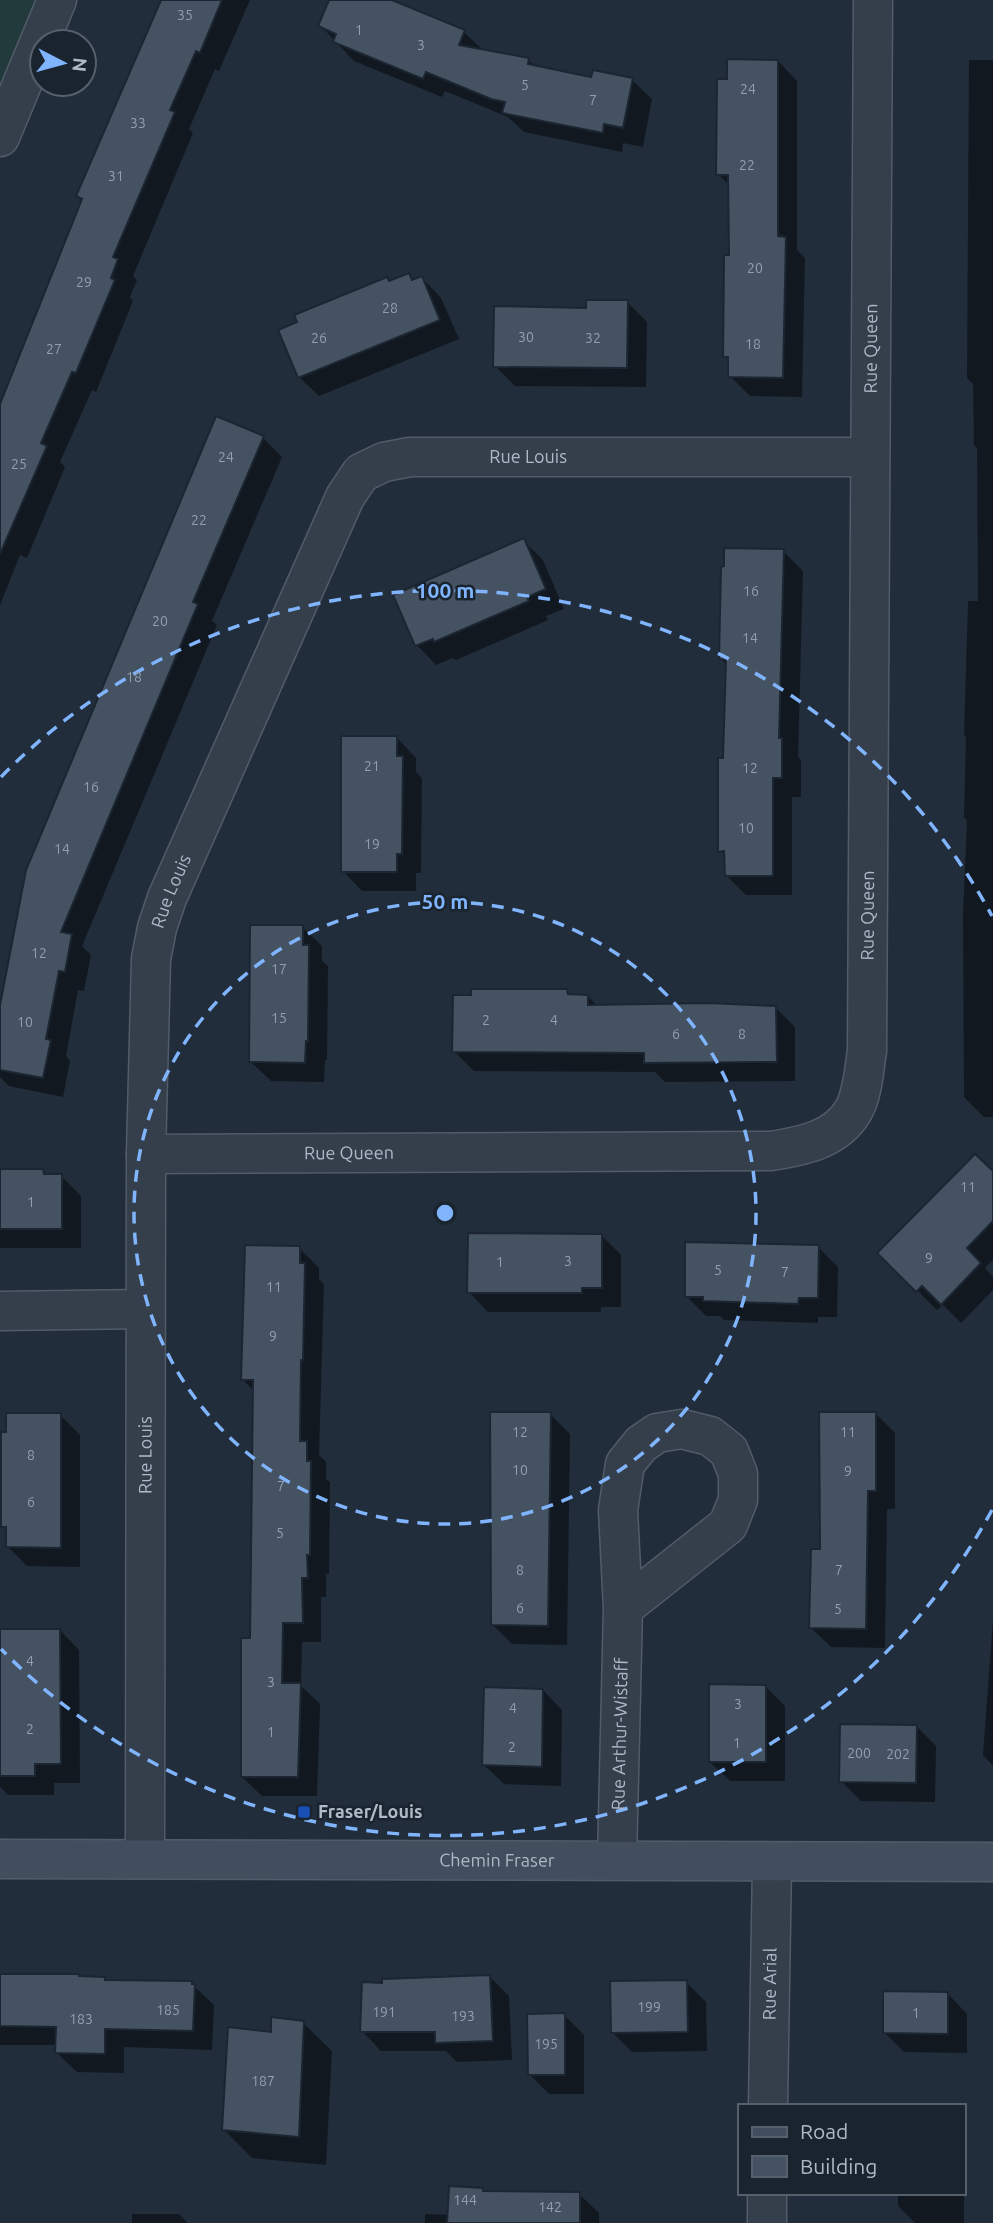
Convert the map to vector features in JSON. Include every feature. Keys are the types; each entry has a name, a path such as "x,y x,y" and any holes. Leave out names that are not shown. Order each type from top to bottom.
{"street":[{"path":"0,136 57,0"},
{"name":"Rue Queen","path":"146,1154 771,1151 805,1146 833,1133 853,1110 867,1051 873,0"},
{"name":"Rue Louis","path":"145,1859 146,1154 151,960 157,928 167,898 345,497 361,473 384,462 410,457 870,457"},
{"path":"0,1311 145,1309"},
{"name":"Rue Arthur-Wistaff","path":"617,1860 623,1608"},
{"name":"Chemin Fraser","path":"0,1859 993,1862"},
{"name":"Rue Arial","path":"768,2104 772,1862"},
{"path":"766,2223 767,2195"}],"green space":[{"path":"0,0 57,0 45,28 28,28 28,69 0,136"}],"building":[{"path":"161,0 222,0 200,53 196,51 170,110 175,112 113,257 118,259 111,278 115,280 76,373 72,372 41,443 47,446 0,554 0,404 82,199 76,196"},
{"path":"329,0 392,0 465,30 459,45 529,58 528,64 591,77 593,70 633,78 623,128 604,124 603,133 502,113 505,102 491,99 426,72 423,79 333,42 336,34 318,26"},
{"path":"727,59 778,60 778,236 786,237 783,378 728,377 728,357 723,357 724,255 729,255 728,175 716,175 717,79 727,79"},
{"path":"409,273 412,280 422,276 440,320 298,378 278,330 297,322 294,315 387,277 389,281"},
{"path":"586,300 628,300 627,368 493,367 494,306 586,308"},
{"path":"216,416 264,436 193,602 198,604 61,932 72,934 65,972 59,971 46,1039 51,1040 43,1078 0,1070 0,1005 26,870"},
{"path":"524,538 546,589 527,597 529,601 434,642 433,639 415,646 393,595"},
{"path":"724,548 784,549 779,738 782,738 782,778 773,778 773,876 725,876 724,851 718,852 718,758 723,758 726,660 719,659 721,567 724,566"},
{"path":"341,736 397,736 397,756 403,756 402,854 397,854 397,872 341,872"},
{"path":"250,925 303,925 303,945 309,945 308,1041 305,1063 249,1062"},
{"path":"471,989 567,989 568,994 588,995 588,1005 708,1003 776,1006 777,1062 644,1063 644,1053 452,1052 453,995 471,995"},
{"path":"975,1154 993,1171 993,1221 967,1248 981,1263 941,1305 922,1286 916,1292 877,1253"},
{"path":"0,1169 43,1169 44,1174 62,1174 62,1229 0,1229"},
{"path":"468,1233 602,1234 602,1288 582,1288 582,1293 467,1293"},
{"path":"685,1242 819,1245 818,1298 799,1298 798,1304 703,1301 703,1297 685,1297"},
{"path":"245,1245 300,1246 300,1263 305,1263 300,1441 307,1441 307,1461 311,1461 310,1555 307,1555 308,1578 302,1578 303,1623 283,1623 282,1683 301,1683 298,1777 241,1777 241,1638 250,1638 253,1380 241,1380"},
{"path":"490,1412 551,1412 548,1626 491,1625"},
{"path":"819,1412 876,1412 876,1491 868,1491 866,1629 809,1628 811,1549 820,1549"},
{"path":"6,1413 61,1413 61,1548 6,1547 6,1527 1,1527 1,1432 6,1432"},
{"path":"0,1629 60,1629 61,1764 35,1764 35,1776 0,1776"},
{"path":"709,1684 766,1685 766,1762 709,1762"},
{"path":"484,1687 543,1689 542,1767 482,1765"},
{"path":"840,1724 917,1725 916,1783 839,1782"},
{"path":"0,1974 79,1974 105,1977 105,1980 192,1981 192,1984 195,1984 193,2031 105,2029 105,2054 55,2053 56,2027 0,2026"},
{"path":"490,1975 493,2041 435,2043 435,2032 360,2032 362,1982"},
{"path":"687,1980 688,2032 611,2033 610,1981"},
{"path":"883,1991 948,1992 948,2034 883,2033"},
{"path":"565,2013 565,2075 528,2075 527,2014"},
{"path":"271,2017 304,2021 299,2137 222,2130 228,2027 271,2032"},
{"path":"449,2186 483,2188 483,2191 580,2192 580,2223 447,2223"}],"place":[{"name":"Fraser/Louis","path":"304,1812"}]}
